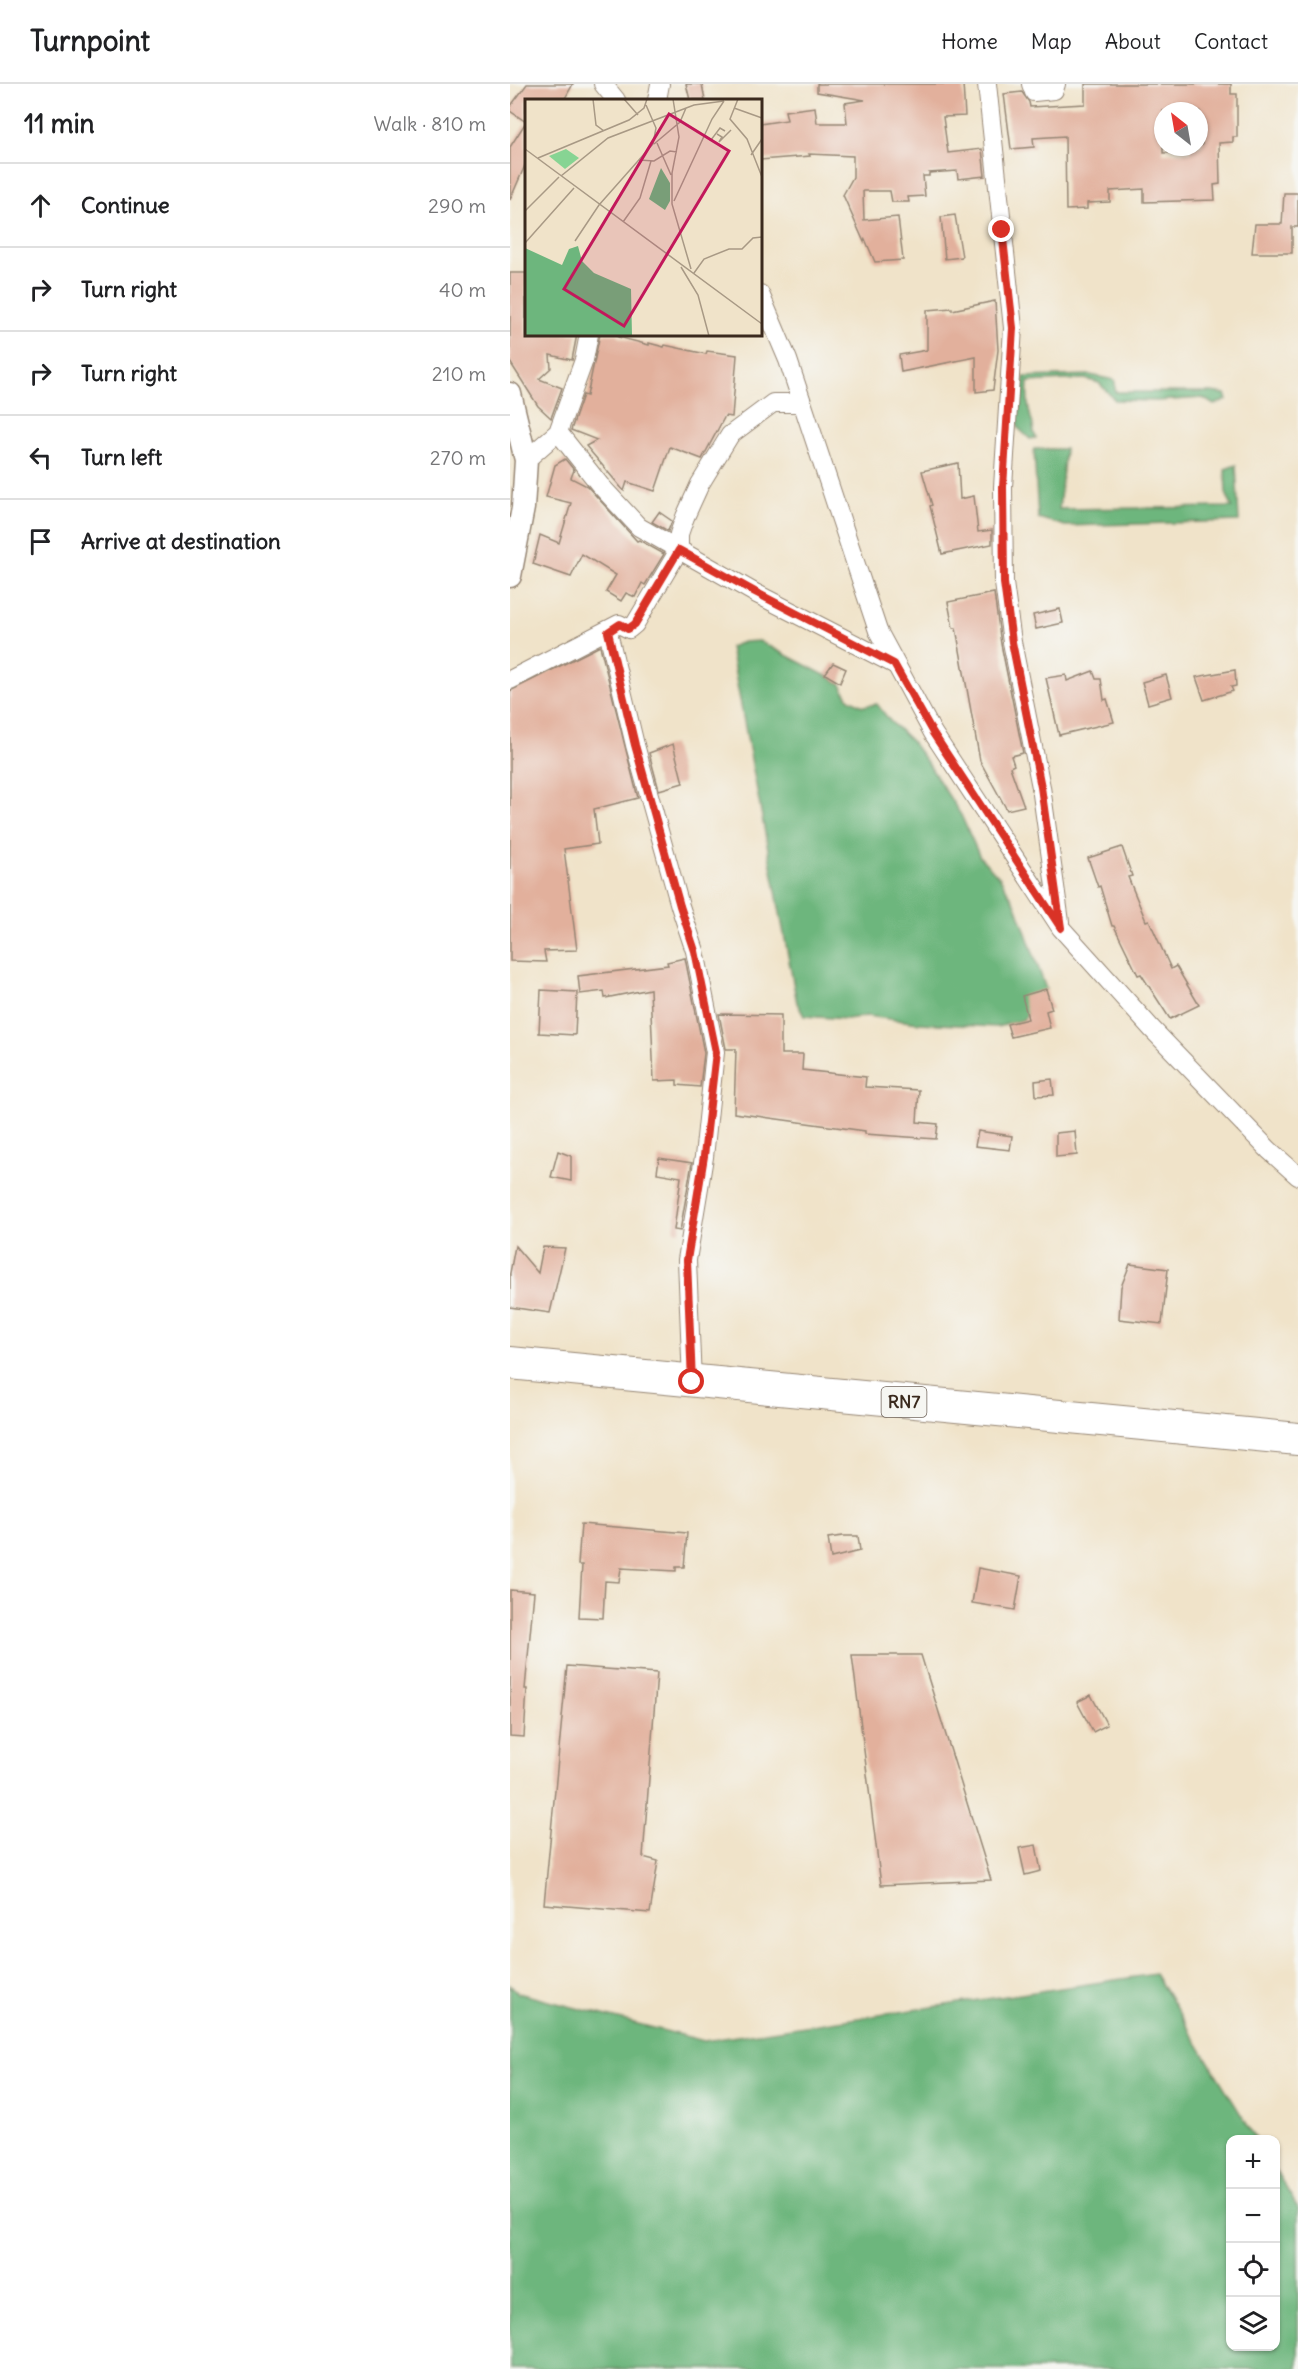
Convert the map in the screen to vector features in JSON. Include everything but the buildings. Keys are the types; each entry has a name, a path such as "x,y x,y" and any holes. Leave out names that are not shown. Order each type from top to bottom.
{"highway":[{"name":"RN7","path":"510,1363 1298,1439"},
{"name":"RN7","path":"510,1384 1298,1459"}],"street":[{"path":"603,84 615,99"},
{"path":"657,99 660,84"},
{"path":"987,84 1013,328 1003,487 1004,583 1012,642 1041,787 1061,928"},
{"path":"1031,84 1034,92 1054,90 1056,84"},
{"path":"762,298 768,308 802,404 878,631 933,733 1061,928 1152,1029 1269,1150 1298,1176"},
{"path":"526,460 558,432 584,360 589,336"},
{"path":"510,394 526,460 523,508 510,576"},
{"path":"510,680 620,624 628,629 635,624 679,550 679,534 685,517 700,484 730,435 772,404 802,404"},
{"path":"558,432 639,527 755,592 894,664"},
{"path":"608,632 635,745 680,906 695,951 716,1052 704,1156 687,1260 692,1382"}],"green space":[{"path":"1090,375 1115,380 1115,392 1211,392 1225,394 1227,400 1214,405 1203,398 1157,401 1115,400 1099,383 1085,379 1028,382 1028,405 1036,438 1030,439 1018,428 1017,415 1021,405 1024,377"},
{"path":"1034,449 1065,449 1059,509 1232,507 1226,493 1225,469 1236,465 1239,521 1065,526 1038,518"},
{"path":"759,641 840,683 849,699 863,706 877,704 890,721 911,741 929,765 961,815 980,857 1000,878 1016,905 1046,989 1023,1020 997,1027 919,1023 867,1016 847,1019 804,1016 797,1003 730,647 743,642"},
{"path":"1155,1974 1254,2135 1226,2135 1226,2351 1280,2351 1280,2178 1298,2208 1298,2369 510,2369 510,1985 518,1993 704,2041"}],"route":[{"path":"692,1382 687,1260 704,1156 716,1052 695,951 680,906 635,745 608,632 620,624 628,629 635,624 679,550 894,664 933,733 1061,928 1041,787 1012,642 1004,583 1003,487 1013,328 1002,230"}]}
